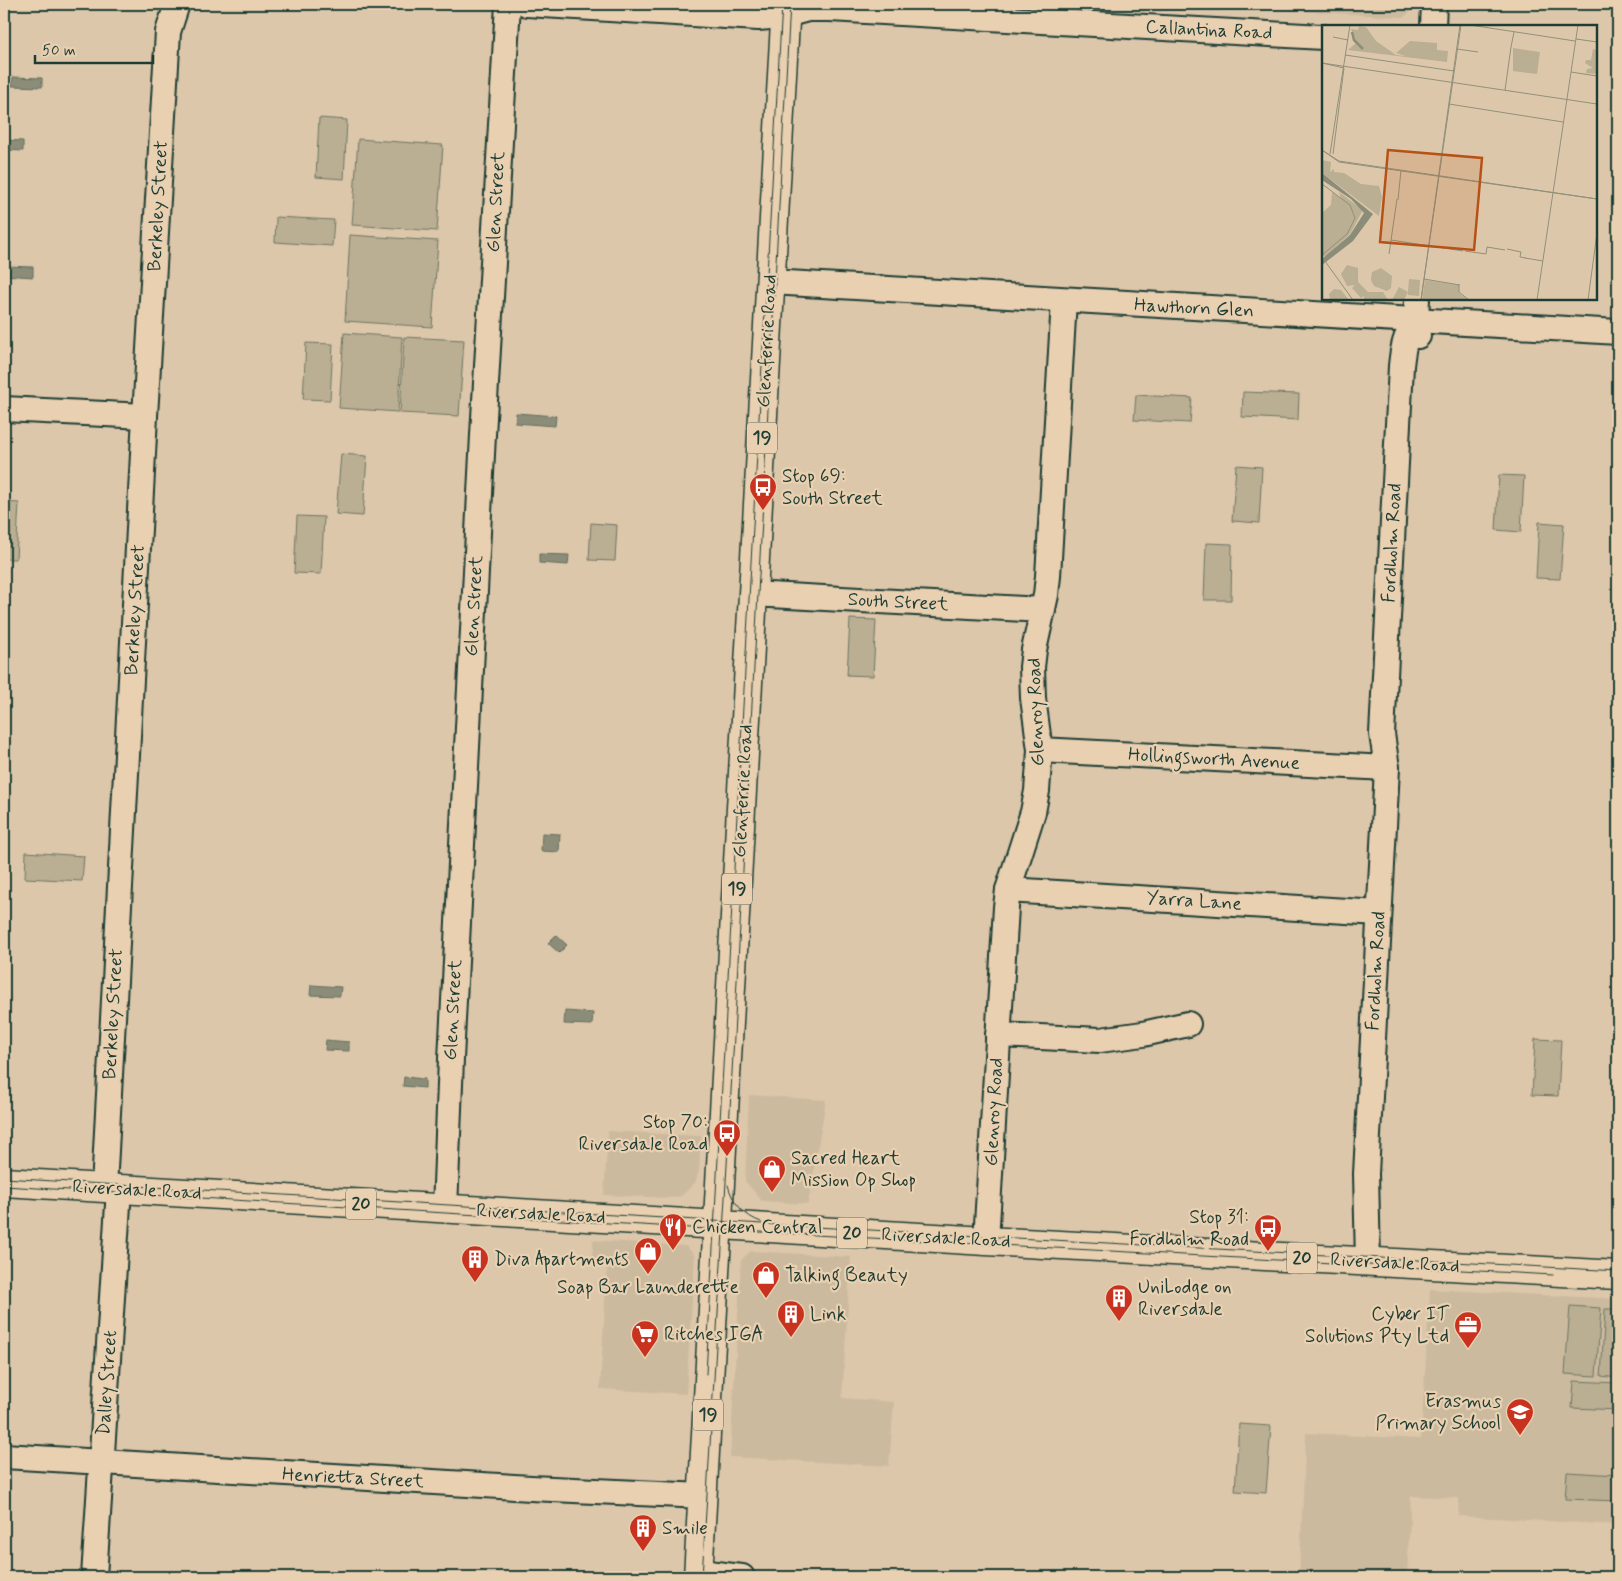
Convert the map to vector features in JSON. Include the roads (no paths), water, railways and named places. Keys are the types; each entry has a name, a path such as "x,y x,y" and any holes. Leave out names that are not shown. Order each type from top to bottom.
{"main road":[{"name":"Glenferrie Road","path":"698,1575 786,9"},
{"name":"Riversdale Road","path":"4,1182 986,1241 1618,1275"}],"street":[{"name":"Berkeley Street","path":"112,1188 146,416 168,32 163,4"},
{"name":"Berkeley Street","path":"168,32 177,4"},
{"name":"Glen Street","path":"445,1208 450,1059 482,435 508,4"},
{"name":"Callantina Road","path":"527,4 758,18 786,9 830,8 1322,37"},
{"path":"1433,25 1434,4"},
{"name":"Hawthorn Glen","path":"771,282 1064,300 1417,310 1618,332"},
{"name":"Glenroy Road","path":"986,1241 1006,907 1008,890 1033,812 1037,791 1040,750 1032,684 1034,650 1048,576 1064,300"},
{"name":"Fordholm Road","path":"1360,1261 1387,768 1396,734 1418,346 1417,310"},
{"path":"4,409 146,416"},
{"name":"South Street","path":"754,594 1043,610"},
{"name":"Hollingsworth Avenue","path":"1040,750 1387,768"},
{"name":"Yarra Lane","path":"1008,890 1380,913"},
{"path":"998,1035 1100,1040 1143,1034 1188,1024"},
{"name":"Dalley Street","path":"94,1577 101,1463 112,1188"},
{"name":"Henrietta Street","path":"4,1456 531,1488 703,1496"},
{"path":"698,1575 742,1577"}],"tram line":[{"path":"706,1374 782,4"},
{"path":"702,1577 727,1165 790,4"},
{"path":"4,1178 779,1225 1618,1271"},
{"path":"728,1185 732,1197 740,1208 749,1216 761,1222"},
{"path":"4,1186 723,1230 1553,1275"}],"place":[{"name":"Stop 69: South Street","path":"763,511"},
{"name":"Stop 70: Riversdale Road","path":"727,1157"},
{"name":"Sacred Heart Mission Op Shop","path":"772,1193"},
{"name":"Chicken Central","path":"673,1251"},
{"name":"Stop 31: Fordholm Road","path":"1268,1252"},
{"name":"Soap Bar Launderette","path":"648,1275"},
{"name":"Diva Apartments","path":"475,1283"},
{"name":"Talking Beauty","path":"766,1299"},
{"name":"UniLodge on Riversdale","path":"1119,1322"},
{"name":"Link","path":"791,1338"},
{"name":"Cyber IT Solutions Pty Ltd","path":"1468,1349"},
{"name":"Ritches IGA","path":"645,1358"},
{"name":"Erasmus Primary School","path":"1520,1436"},
{"name":"Smile","path":"643,1552"}]}
